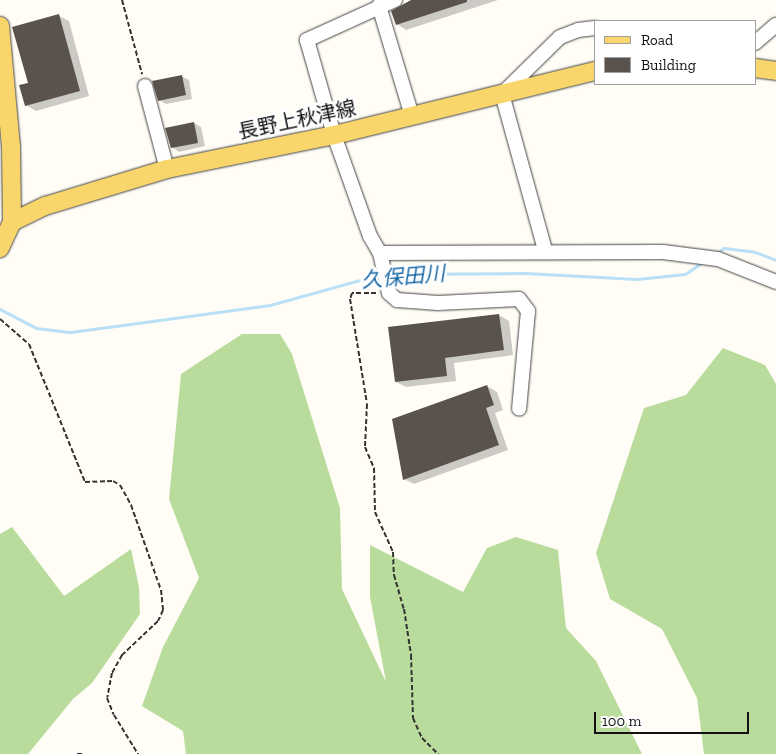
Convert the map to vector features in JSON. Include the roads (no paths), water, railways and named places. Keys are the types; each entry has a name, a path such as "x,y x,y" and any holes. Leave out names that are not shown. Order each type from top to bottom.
{"main road":[{"path":"0,26 11,147 6,221 0,248"},
{"path":"756,68 776,71"},
{"name":"長野上秋津線","path":"6,221 45,206 167,169 334,135 594,71"}],"street":[{"path":"395,0 381,3 307,40 334,135 370,236 380,253 389,293 397,300 438,303 519,299 528,311 519,409"},
{"path":"381,3 412,116"},
{"path":"756,42 776,25"},
{"path":"545,250 502,94 560,37 578,30 594,28"},
{"path":"145,86 167,169"},
{"path":"380,253 545,250 663,252 718,259 776,282"}],"waterway":[{"name":"久保田川","path":"715,254 724,248 755,252 776,260"},
{"name":"久保田川","path":"389,274 525,273 637,279 685,274 704,261"},
{"name":"久保田川","path":"0,309 36,328 71,332 270,305 381,274"}]}
